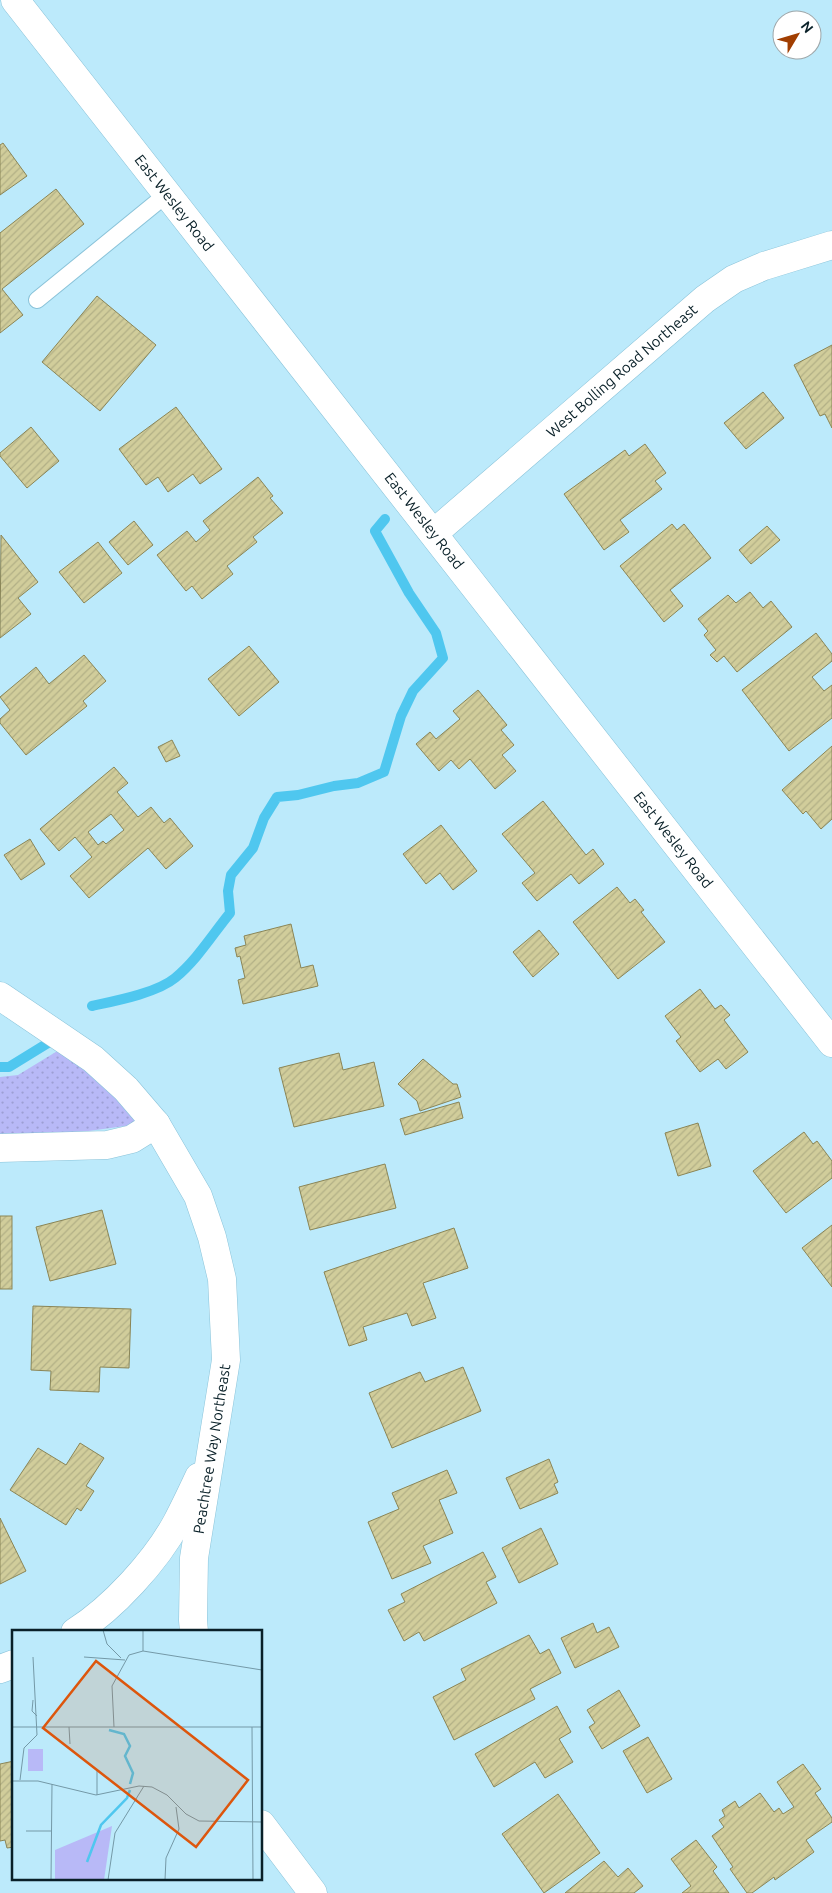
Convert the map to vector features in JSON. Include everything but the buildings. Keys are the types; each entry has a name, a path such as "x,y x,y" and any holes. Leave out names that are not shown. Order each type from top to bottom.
{"street":[{"name":"East Wesley Road","path":"15,0 832,1044"},
{"name":"West Bolling Road Northeast","path":"434,533 705,299 734,279 764,266 832,245"},
{"name":"Peachtree Way Northeast","path":"0,996 94,1059 126,1089 156,1124 198,1196 212,1237 222,1279 226,1360 212,1458 194,1558 194,1630"},
{"path":"0,1148 107,1146 132,1139 156,1124"},
{"path":"77,1630 117,1598 150,1561 176,1523 202,1471 212,1458"},
{"path":"0,1669 12,1665"},
{"path":"262,1825 313,1893"}],"lane":[{"path":"37,300 167,194"}],"shaded area":[{"path":"59,1050 101,1083 140,1124 37,1138 0,1139 0,1077 18,1075"}],"waterway":[{"path":"92,1006 135,996 158,988 183,971 230,913 228,891 231,875 253,848 264,818 277,797 298,795 334,786 358,783 384,772 401,716 413,691 443,658 436,633 409,593 375,531 385,519"},
{"path":"0,1067 9,1067 48,1043"}]}
